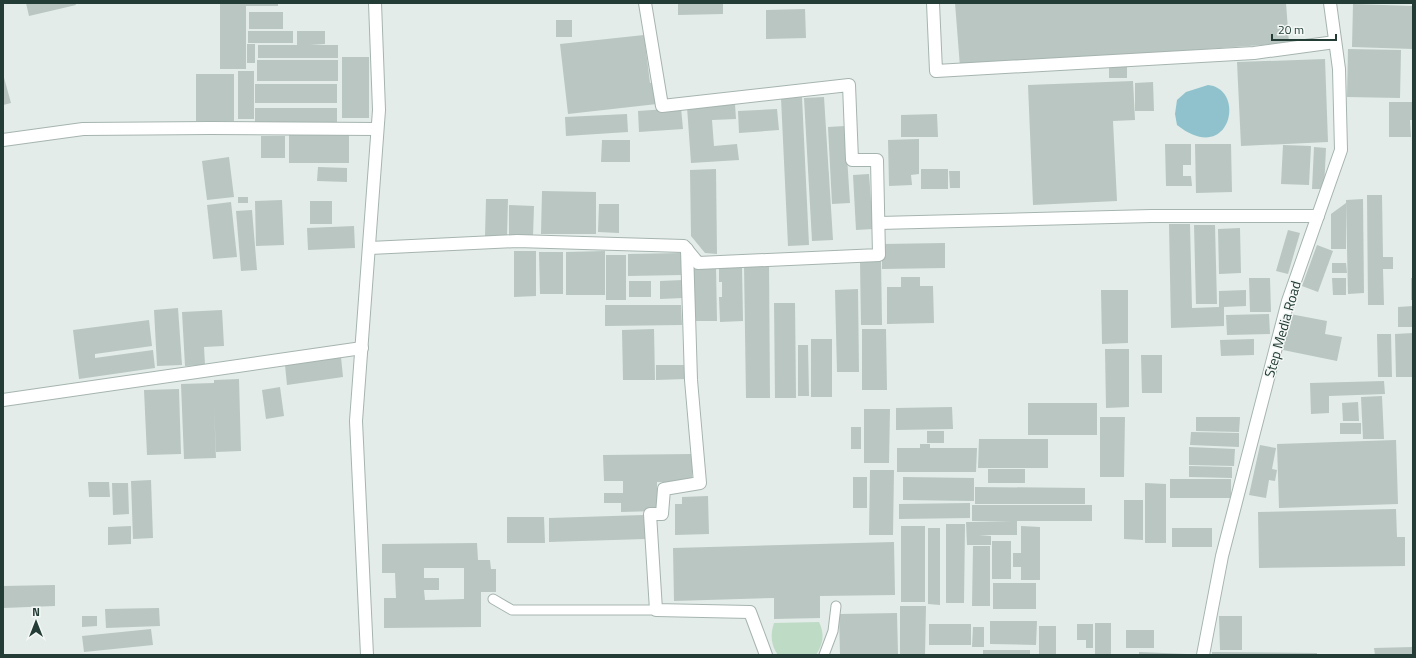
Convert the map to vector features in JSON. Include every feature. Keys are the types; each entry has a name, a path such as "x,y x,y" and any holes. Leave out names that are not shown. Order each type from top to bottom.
{"street":[{"path":"367,655 356,421 370,248 379,110 375,3"},
{"path":"370,248 518,241 684,246 698,263 880,255 877,160 852,160 849,85 662,106 645,3"},
{"path":"933,3 936,71 1254,52 1335,42"},
{"name":"Step Media Road","path":"1203,655 1222,556 1288,301 1341,150 1339,69 1330,3"},
{"path":"3,140 83,129 377,129"},
{"path":"878,223 1151,216 1318,216"},
{"path":"687,249 691,380 700,483 664,489 662,514 650,514 656,610 750,612 766,655"},
{"path":"3,400 362,348"}],"lane":[{"path":"492,599 512,610 656,610"},
{"path":"824,655 833,631 836,606"}],"green space":[{"path":"819,622 823,635 816,655 778,655 772,640 774,623"}],"water":[{"path":"1208,85 1220,90 1227,99 1229,110 1227,122 1220,132 1210,137 1195,136 1177,125 1175,114 1177,100 1186,92"}],"building":[{"path":"26,3 75,3 76,5 29,16"},
{"path":"220,3 278,3 278,6 246,6 246,69 220,69"},
{"path":"678,3 723,3 723,14 678,15"},
{"path":"955,3 1286,3 1289,43 960,67"},
{"path":"1353,4 1413,6 1413,49 1352,47"},
{"path":"805,9 806,38 766,39 766,10"},
{"path":"249,12 283,12 283,29 249,29"},
{"path":"556,20 572,20 572,37 556,37"},
{"path":"248,31 293,31 293,43 248,43"},
{"path":"297,31 325,31 325,44 310,45 338,45 338,58 258,58 258,45 297,45"},
{"path":"644,35 650,83 654,82 657,104 568,114 560,44"},
{"path":"247,44 255,44 255,63 247,63"},
{"path":"1348,49 1401,50 1400,98 1347,97"},
{"path":"342,57 369,57 369,118 342,118"},
{"path":"1325,59 1328,142 1241,146 1237,62"},
{"path":"257,60 338,60 338,81 257,81"},
{"path":"1109,63 1127,63 1127,78 1109,78"},
{"path":"238,71 254,71 254,119 238,119"},
{"path":"3,74 11,103 3,105"},
{"path":"196,74 234,74 234,121 196,121"},
{"path":"1133,81 1135,120 1113,121 1117,201 1033,205 1028,85"},
{"path":"1153,82 1154,111 1135,111 1135,83"},
{"path":"255,84 337,84 337,103 255,103"},
{"path":"802,97 809,245 788,246 781,98"},
{"path":"824,97 833,240 812,241 804,98"},
{"path":"1389,102 1413,102 1413,120 1410,120 1411,137 1389,137"},
{"path":"735,104 736,119 712,120 714,146 737,144 739,160 691,163 687,107"},
{"path":"255,108 337,108 337,123 255,123"},
{"path":"681,108 683,129 639,132 638,111"},
{"path":"777,109 779,130 739,133 738,111"},
{"path":"627,114 628,132 566,136 565,117"},
{"path":"937,114 938,137 901,137 901,115"},
{"path":"845,126 850,203 832,204 828,127"},
{"path":"289,135 349,135 349,163 289,163"},
{"path":"261,136 285,136 285,158 261,158"},
{"path":"919,139 919,174 911,175 912,185 889,186 888,140"},
{"path":"602,140 630,140 630,162 601,162"},
{"path":"1165,144 1191,144 1191,165 1183,165 1183,176 1191,176 1192,186 1166,186"},
{"path":"1195,144 1231,144 1232,192 1196,193"},
{"path":"1283,145 1311,146 1309,185 1281,184"},
{"path":"1314,147 1326,148 1324,189 1312,189"},
{"path":"229,157 234,197 207,200 202,161"},
{"path":"318,167 347,168 347,182 317,181"},
{"path":"716,169 717,254 705,253 691,236 690,170"},
{"path":"921,169 948,169 948,189 921,189"},
{"path":"949,171 960,171 960,188 950,188"},
{"path":"869,174 873,229 856,230 853,175"},
{"path":"542,191 596,192 596,234 541,234"},
{"path":"1367,195 1382,195 1383,257 1393,257 1393,269 1383,269 1384,305 1368,305"},
{"path":"238,197 248,197 248,203 238,203"},
{"path":"486,199 508,199 507,236 485,236"},
{"path":"1363,199 1364,293 1348,294 1346,200"},
{"path":"282,200 284,245 256,246 255,201"},
{"path":"310,201 332,201 332,224 310,224"},
{"path":"231,202 237,257 213,259 207,205"},
{"path":"1346,203 1346,249 1331,249 1331,214"},
{"path":"599,204 619,204 619,233 598,232"},
{"path":"509,205 534,206 533,236 509,236"},
{"path":"252,210 257,270 241,271 236,211"},
{"path":"1169,224 1190,224 1192,308 1219,307 1219,291 1246,290 1246,306 1224,307 1224,326 1171,328"},
{"path":"1194,225 1215,225 1217,304 1196,304"},
{"path":"354,226 355,248 308,250 307,228"},
{"path":"1240,228 1241,273 1219,274 1218,229"},
{"path":"1288,230 1300,233 1288,274 1276,271"},
{"path":"945,243 945,268 882,269 882,244"},
{"path":"1317,245 1333,251 1318,292 1302,286"},
{"path":"514,251 536,251 536,296 514,297"},
{"path":"605,251 605,295 566,295 566,252"},
{"path":"539,252 563,252 563,294 540,294"},
{"path":"681,253 682,275 628,276 628,254"},
{"path":"606,255 626,255 626,300 606,300"},
{"path":"881,261 882,325 861,325 860,262"},
{"path":"769,263 770,398 746,398 744,264"},
{"path":"1332,263 1346,263 1347,273 1332,273"},
{"path":"719,266 742,266 743,321 720,322 719,297 722,297 722,282 719,282"},
{"path":"716,267 717,321 695,321 694,268"},
{"path":"901,277 920,277 920,286 933,286 934,323 887,324 887,287 901,287"},
{"path":"1249,278 1270,278 1271,312 1250,312"},
{"path":"1332,278 1346,278 1346,295 1333,295"},
{"path":"1411,278 1413,278 1413,300 1411,300"},
{"path":"683,280 683,298 660,299 660,281"},
{"path":"629,281 651,281 651,297 629,297"},
{"path":"858,289 859,372 837,372 835,290"},
{"path":"1101,290 1128,290 1128,343 1102,344"},
{"path":"774,303 795,303 796,398 775,398"},
{"path":"605,305 681,305 682,325 605,326"},
{"path":"1413,306 1413,327 1398,327 1398,307"},
{"path":"178,308 182,365 157,366 154,310"},
{"path":"222,310 224,346 204,347 205,365 185,366 182,312"},
{"path":"1269,314 1270,334 1227,335 1226,315"},
{"path":"1290,314 1327,321 1325,334 1342,337 1337,361 1283,350"},
{"path":"149,320 152,346 95,354 95,358 153,350 155,368 79,379 73,330"},
{"path":"654,329 655,380 623,380 622,330"},
{"path":"862,329 886,329 887,390 862,390"},
{"path":"1413,333 1413,377 1396,377 1395,334"},
{"path":"1377,334 1391,334 1392,377 1378,377"},
{"path":"811,339 832,339 832,397 811,397"},
{"path":"1254,339 1254,355 1221,356 1220,340"},
{"path":"798,345 808,345 809,396 798,396"},
{"path":"1105,349 1129,349 1129,407 1106,408"},
{"path":"1141,355 1162,355 1162,393 1142,393"},
{"path":"341,357 343,377 287,385 285,365"},
{"path":"656,365 685,365 686,379 656,380"},
{"path":"239,379 241,451 216,452 214,407 216,458 184,459 181,384 214,383 214,380"},
{"path":"1384,381 1385,394 1329,396 1329,413 1311,414 1310,383"},
{"path":"280,387 284,416 266,419 262,390"},
{"path":"179,389 181,454 147,455 144,390"},
{"path":"1382,396 1384,439 1363,439 1361,397"},
{"path":"1358,402 1359,421 1343,421 1342,403"},
{"path":"1028,403 1097,403 1097,435 1028,435"},
{"path":"952,407 953,429 896,430 896,408"},
{"path":"864,409 890,409 889,463 864,463"},
{"path":"1100,417 1125,417 1124,477 1100,477"},
{"path":"1196,417 1240,417 1239,432 1196,431"},
{"path":"1340,423 1361,423 1361,434 1340,434"},
{"path":"851,427 861,427 861,449 851,449"},
{"path":"927,431 944,431 944,443 927,443"},
{"path":"1191,432 1239,433 1239,447 1190,445"},
{"path":"979,439 1048,439 1048,468 978,468"},
{"path":"1396,440 1398,504 1279,508 1277,444"},
{"path":"920,444 930,444 930,448 977,448 976,472 897,472 897,448 920,448"},
{"path":"1260,445 1276,448 1272,469 1277,470 1275,481 1269,480 1266,498 1249,495"},
{"path":"1189,447 1235,449 1234,466 1189,465"},
{"path":"692,454 692,482 657,482 657,511 621,512 621,503 604,503 604,493 623,493 623,481 604,481 603,455"},
{"path":"1189,466 1232,467 1232,478 1189,477"},
{"path":"988,469 1025,469 1025,483 988,483"},
{"path":"870,470 894,470 893,535 869,535"},
{"path":"853,477 867,477 867,508 853,508"},
{"path":"903,477 974,478 974,501 903,500"},
{"path":"1170,479 1231,479 1231,498 1170,498"},
{"path":"151,480 153,538 133,539 131,481"},
{"path":"88,482 109,482 110,497 89,497"},
{"path":"112,483 128,483 129,514 113,515"},
{"path":"1145,483 1166,484 1166,543 1145,543"},
{"path":"975,487 1085,488 1085,504 975,504"},
{"path":"708,496 709,534 675,535 675,504 682,504 682,497"},
{"path":"1124,500 1143,500 1143,540 1124,539"},
{"path":"970,503 970,518 899,519 899,504"},
{"path":"972,505 1092,505 1092,521 1017,521 1017,535 979,535 991,536 991,545 967,545 966,522 1012,522 972,521"},
{"path":"1396,509 1397,537 1405,537 1405,566 1259,568 1258,512"},
{"path":"644,515 645,539 549,542 549,518"},
{"path":"507,517 544,517 545,543 507,543"},
{"path":"946,524 965,524 964,603 946,603"},
{"path":"131,526 131,544 108,545 108,527"},
{"path":"901,526 925,526 925,602 901,602"},
{"path":"1021,526 1040,527 1040,580 1021,580 1021,567 1013,567 1013,553 1021,553"},
{"path":"928,528 940,528 940,605 928,604"},
{"path":"1172,528 1212,528 1212,547 1172,547"},
{"path":"992,541 1011,541 1011,579 992,579"},
{"path":"894,542 895,595 820,596 820,618 774,619 774,598 674,601 673,548"},
{"path":"477,543 478,560 490,560 491,569 496,569 496,592 481,592 481,627 384,628 384,598 396,598 395,573 382,573 382,544","holes":["424,568 464,568 464,599 425,600 424,590 439,590 439,578 424,578"]},
{"path":"973,546 990,546 990,606 972,606"},
{"path":"993,583 1036,583 1036,609 993,609"},
{"path":"55,585 55,606 3,608 3,586"},
{"path":"900,606 926,606 925,655 900,655"},
{"path":"159,608 160,626 106,628 105,609"},
{"path":"897,613 898,655 840,655 839,614"},
{"path":"82,616 97,616 97,626 82,627"},
{"path":"1219,616 1242,616 1242,650 1220,650"},
{"path":"990,621 1037,621 1036,645 990,644"},
{"path":"1095,623 1111,623 1111,655 1095,655"},
{"path":"929,624 971,624 971,645 929,645"},
{"path":"1077,624 1093,624 1093,648 1086,648 1086,640 1077,640"},
{"path":"1039,626 1056,626 1056,655 1039,655"},
{"path":"973,627 984,627 984,647 972,647"},
{"path":"151,629 153,645 84,652 82,636"},
{"path":"1126,630 1154,630 1154,648 1126,648"},
{"path":"1413,647 1413,655 1375,655 1374,648"},
{"path":"983,650 1030,650 1030,655 983,655"},
{"path":"1139,652 1187,654 1187,655 1139,655"},
{"path":"1212,652 1317,653 1317,655 1212,655"}]}
